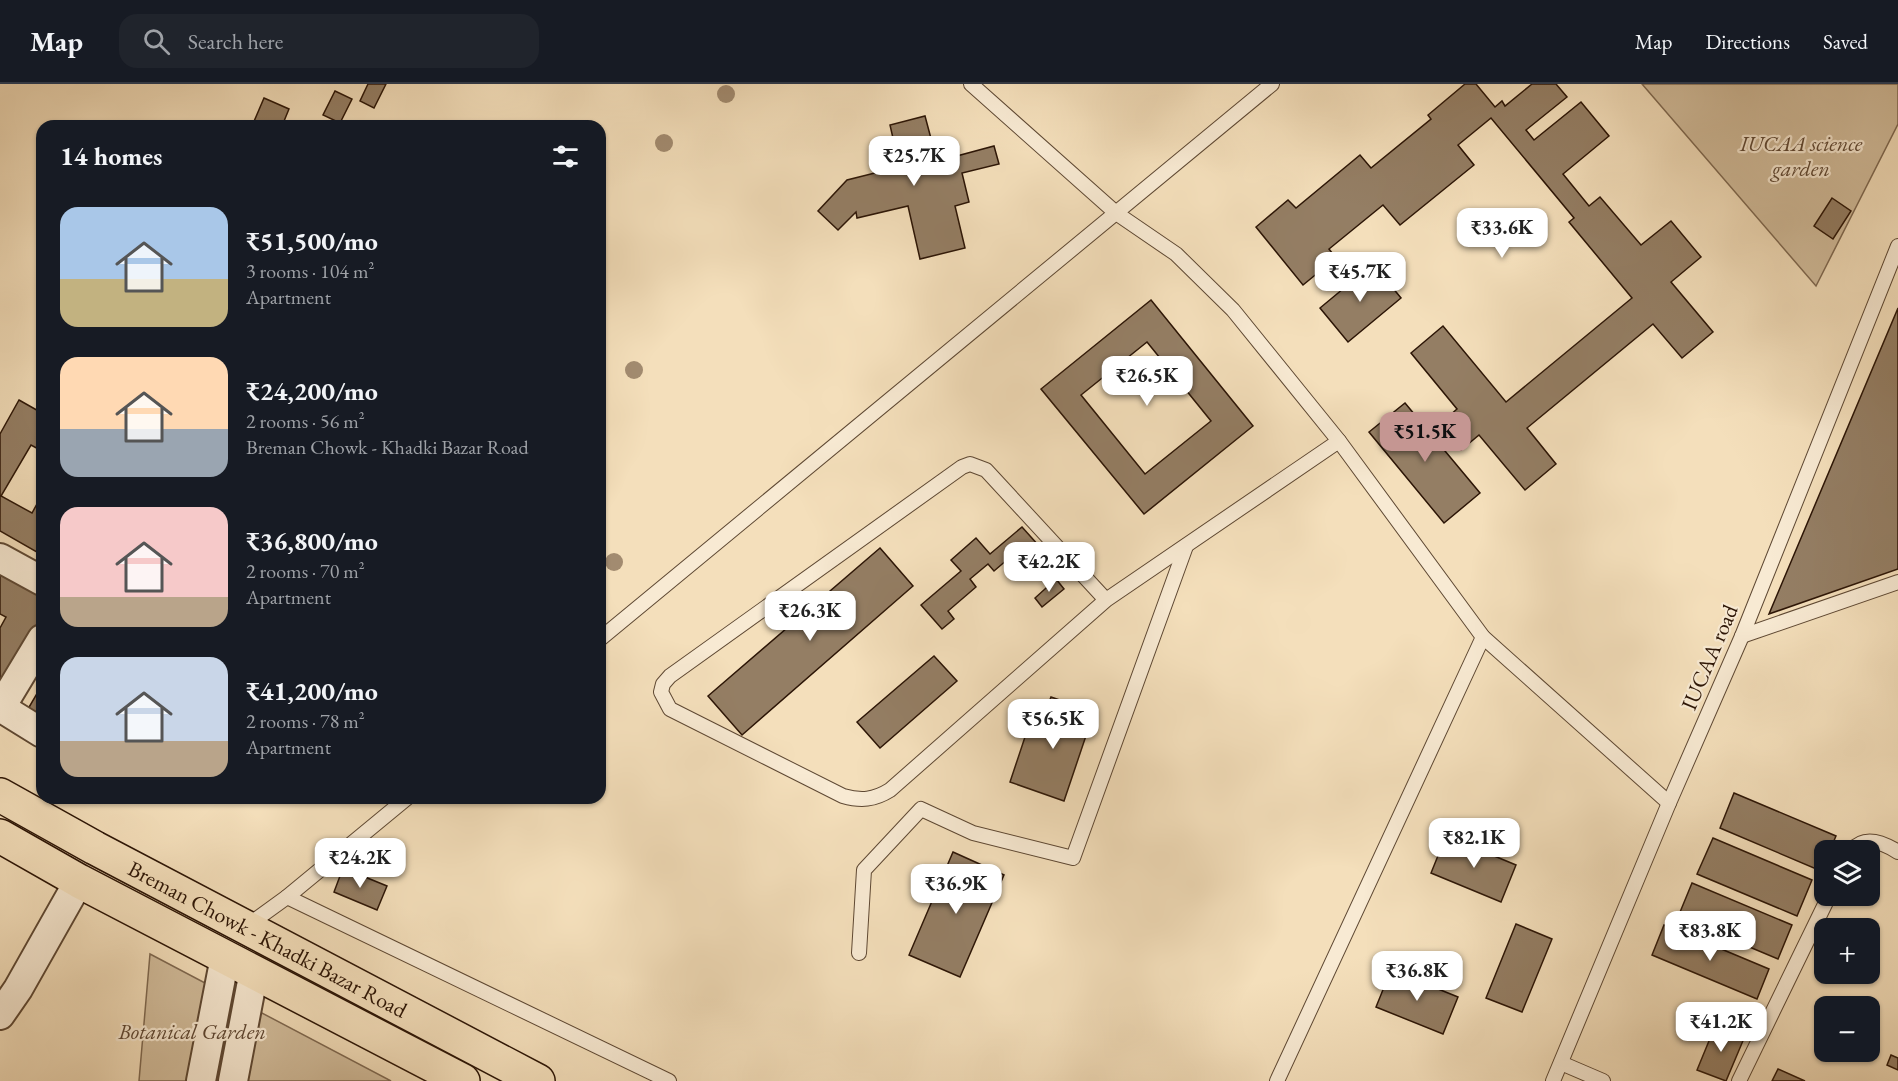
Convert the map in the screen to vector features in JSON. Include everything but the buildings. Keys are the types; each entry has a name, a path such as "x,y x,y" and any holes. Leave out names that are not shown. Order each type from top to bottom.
{"main road":[{"name":"Breman Chowk - Khadki Bazar Road","path":"0,795 95,848 538,1081"},
{"name":"Breman Chowk - Khadki Bazar Road","path":"0,836 79,881 464,1081"},
{"path":"79,881 95,848"}],"street":[{"path":"0,558 36,578"},
{"path":"36,649 0,707 36,729"},
{"path":"0,1015 18,989 79,881"},
{"path":"201,1081 239,964"},
{"path":"233,1081 239,964"}],"lane":[{"path":"971,84 1116,213 1176,254 1233,310 1339,441 1483,637 1669,803"},
{"path":"606,634 1272,84"},
{"name":"IUCAA road","path":"1553,1081 1669,803 1742,636 1898,246"},
{"path":"1106,600 986,470 970,465 957,470 670,676 663,684 661,692 670,709 843,796 868,800 880,796 890,790 1106,600 1339,441"},
{"path":"859,953 864,870 921,809 973,832 1074,858 1186,546"},
{"path":"1742,636 1898,582"},
{"path":"1277,1081 1483,637"},
{"path":"245,927 287,897 400,804"},
{"path":"1880,844 1898,852"},
{"path":"287,897 669,1081"},
{"path":"1739,1081 1824,906"},
{"path":"1561,1063 1603,1081"}],"green space":[{"name":"IUCAA science garden","path":"1642,84 1898,84 1898,124 1816,286"},
{"name":"Botanical Garden","path":"150,954 391,1081 139,1081"}]}
